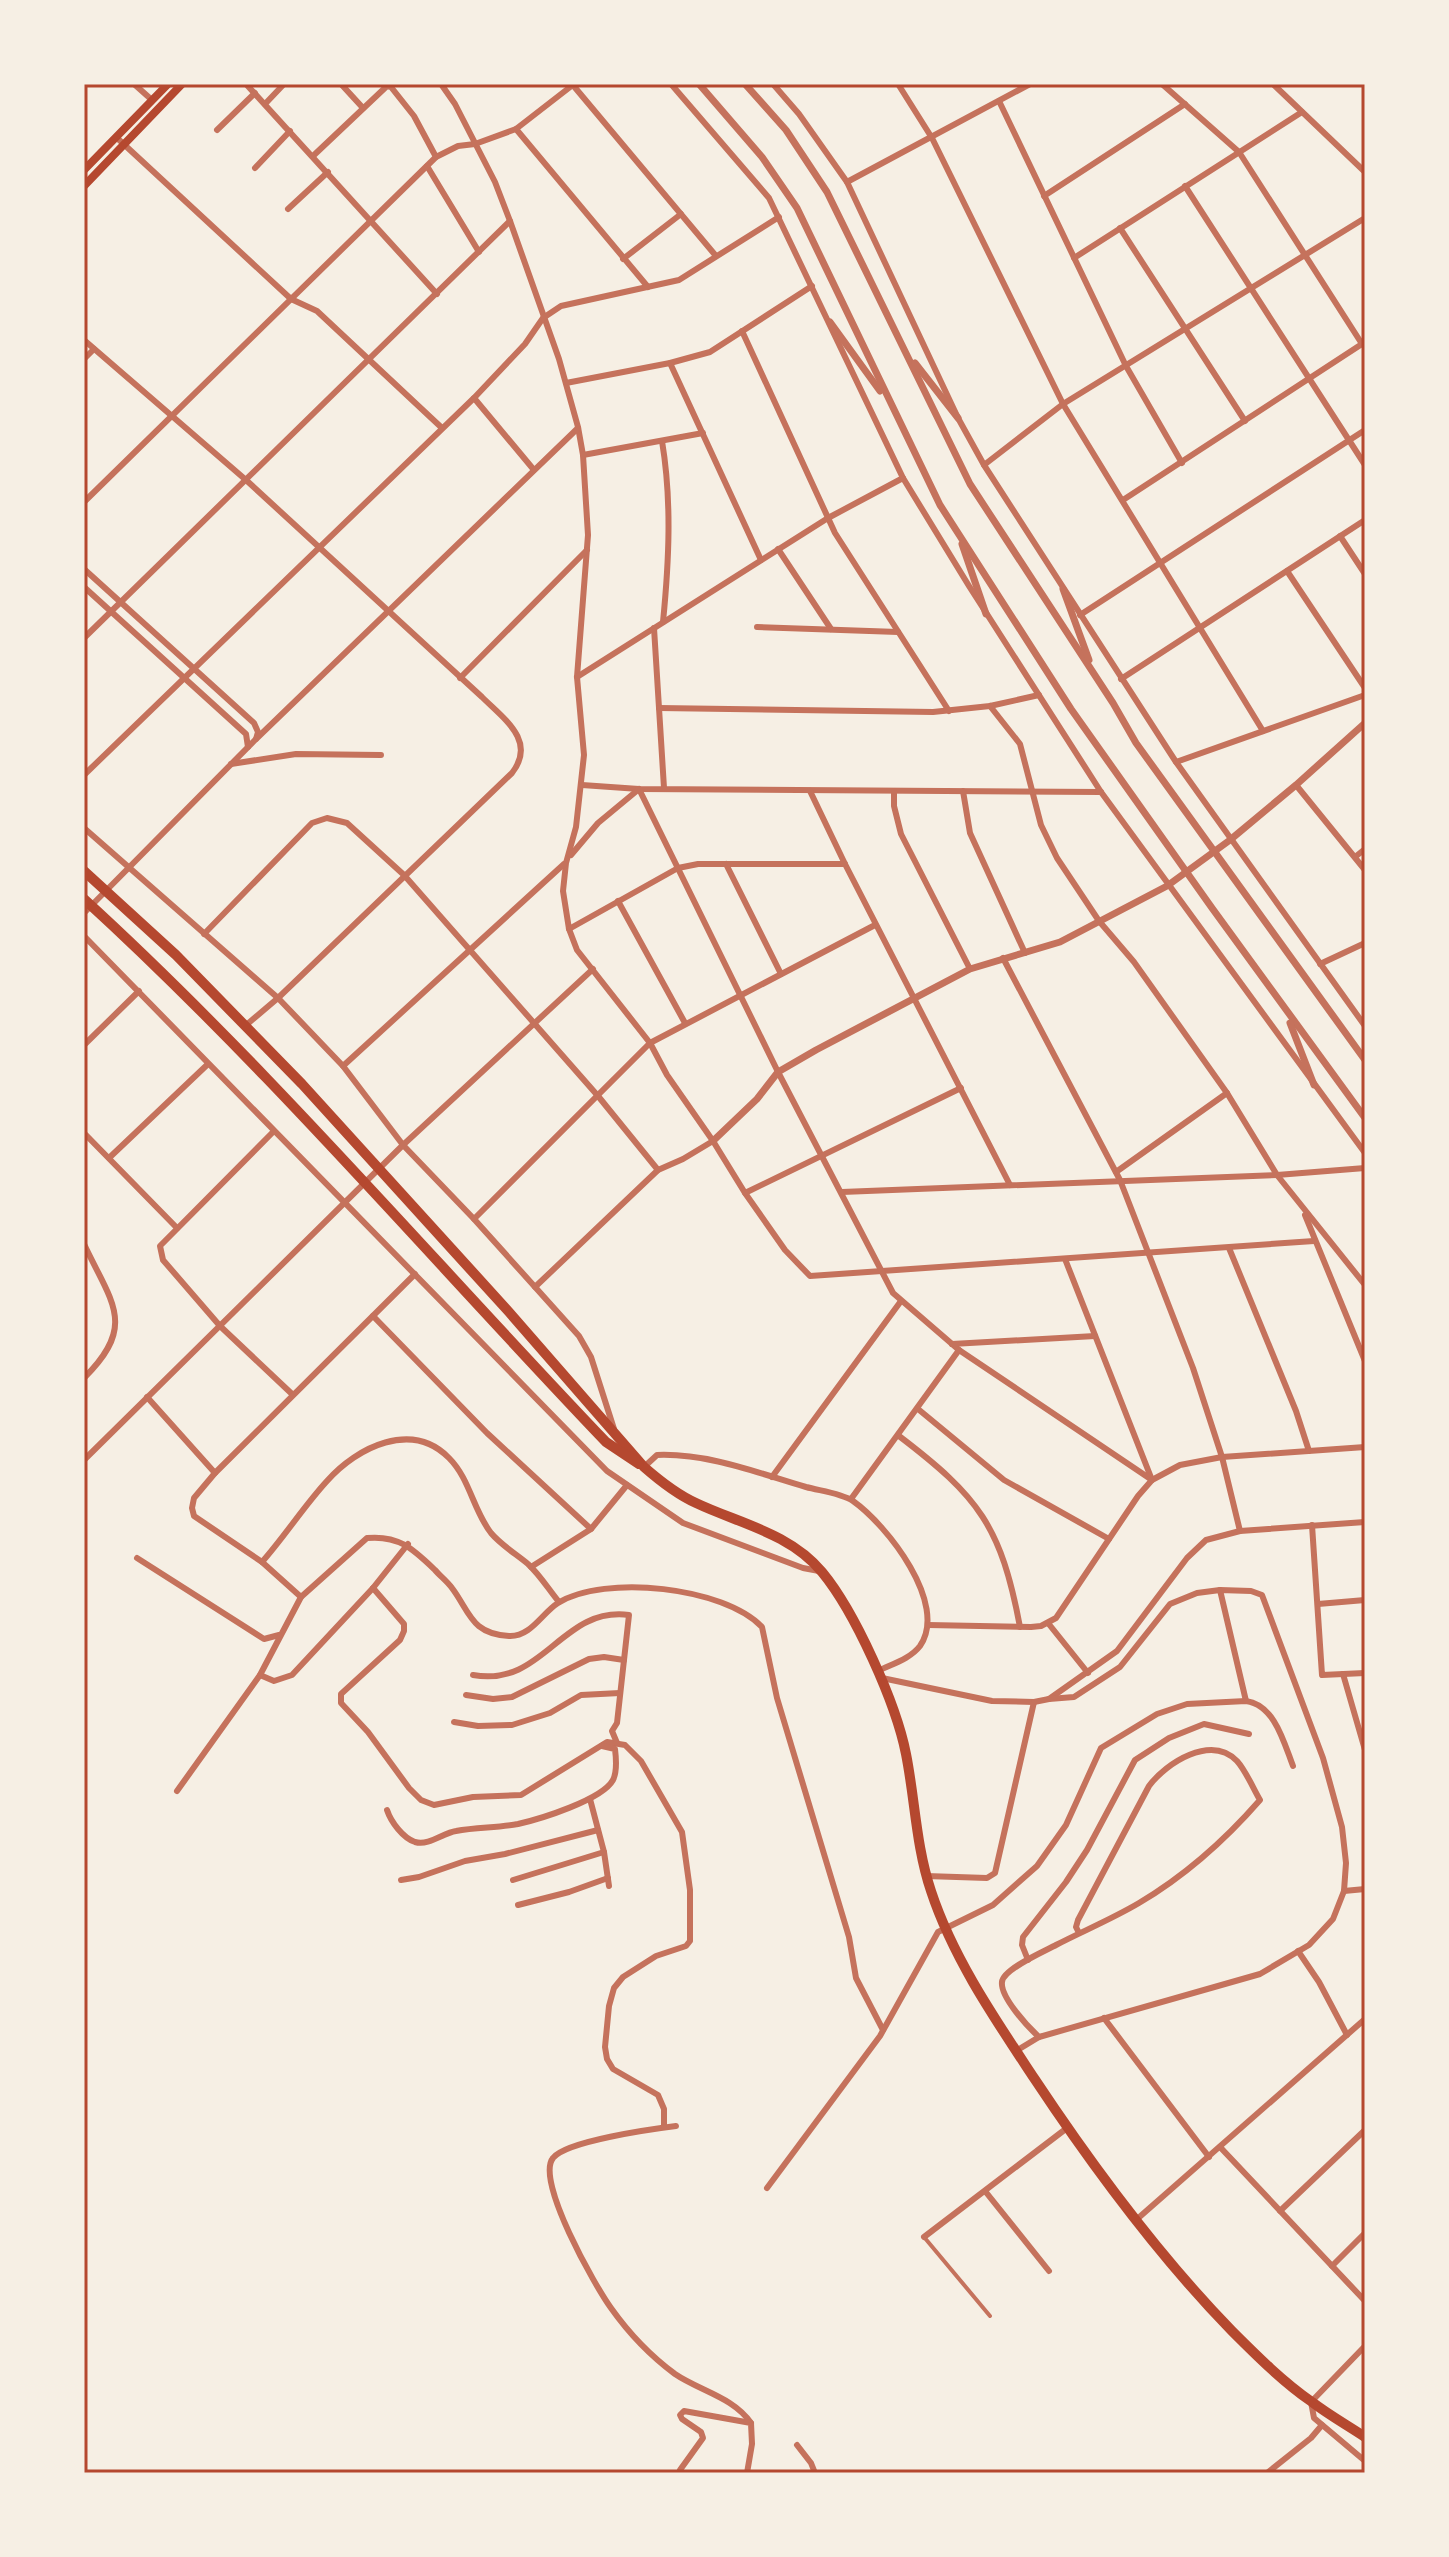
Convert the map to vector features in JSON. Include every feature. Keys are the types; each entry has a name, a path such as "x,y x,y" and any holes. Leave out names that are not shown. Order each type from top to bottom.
{"highway":[{"path":"84,871 176,955 245,1026 509,1312 644,1467"},
{"path":"86,906 161,970 366,1183 495,1326 606,1442 695,1503 787,1543 821,1571 836,1592 879,1674 906,1752 926,1876 944,1929 1016,2051 1067,2128 1136,2220 1205,2303 1252,2351 1311,2402 1365,2437"}],"main road":[{"path":"84,170 168,84"},
{"path":"84,186 182,84"}],"street":[{"path":"134,84 152,100"},
{"path":"246,84 437,294"},
{"path":"265,104 284,84"},
{"path":"341,84 363,108"},
{"path":"441,84 495,182 510,221 566,383 583,455 587,550 577,677 583,728 582,785 563,891 569,929 577,950 650,1043 667,1075 785,1250 810,1276 1314,1241"},
{"path":"84,502 436,157 458,146 475,144 516,129 573,84 716,256"},
{"path":"671,84 756,181 779,217 903,478 1101,792 1365,1153"},
{"path":"699,84 762,157 797,208 940,505 1071,709 1365,1118"},
{"path":"745,84 786,130 827,192 970,484 1136,743 1365,1060"},
{"path":"773,84 799,114 847,182 958,418 984,465 1176,762 1365,1026"},
{"path":"898,84 932,138 1063,404 1263,731"},
{"path":"847,182 1030,84"},
{"path":"1123,500 1364,343 1239,152 1162,84"},
{"path":"1273,84 1365,172"},
{"path":"313,156 383,88 391,87 414,116 436,157"},
{"path":"217,130 255,93"},
{"path":"999,101 1126,366 1182,463"},
{"path":"1044,196 1185,104"},
{"path":"1074,258 1302,112"},
{"path":"516,129 648,287"},
{"path":"255,168 290,131"},
{"path":"116,137 291,299 317,311 442,428"},
{"path":"427,166 479,252"},
{"path":"288,209 328,172"},
{"path":"1185,186 1365,465"},
{"path":"623,259 681,214"},
{"path":"84,775 474,398 525,344 543,318 561,306 679,280 779,217"},
{"path":"984,465 1063,404 1365,218"},
{"path":"84,638 510,221"},
{"path":"1120,228 1245,421"},
{"path":"566,383 710,352 812,286"},
{"path":"830,322 892,406"},
{"path":"742,331 828,518 949,711"},
{"path":"84,340 246,480 460,678 514,730 523,752 521,762 512,773 245,1026"},
{"path":"84,359 94,349"},
{"path":"905,351 958,418"},
{"path":"670,363 761,560"},
{"path":"474,398 534,470"},
{"path":"86,906 106,891 256,739 578,427"},
{"path":"1080,615 1365,430"},
{"path":"583,455 703,433"},
{"path":"662,441 669,528 663,622"},
{"path":"577,677 828,518 903,478"},
{"path":"1121,679 1365,520"},
{"path":"957,531 986,614"},
{"path":"1340,536 1365,574"},
{"path":"778,549 831,629"},
{"path":"460,678 587,550"},
{"path":"84,569 258,727 256,739"},
{"path":"1287,571 1365,688"},
{"path":"84,587 246,734 248,747"},
{"path":"1063,589 1094,674"},
{"path":"757,627 898,632"},
{"path":"654,628 664,788"},
{"path":"659,708 949,711 1039,695"},
{"path":"1176,762 1365,695"},
{"path":"990,706 1020,744 1041,825 1057,858 1099,921 1134,962 1227,1093 1277,1175 1365,1285"},
{"path":"535,1287 658,1170 713,1141 757,1099 778,1072 970,969 1060,942 1167,886 1230,840 1365,723"},
{"path":"231,764 296,754 381,755"},
{"path":"582,785 639,789 1101,792"},
{"path":"1296,785 1365,870"},
{"path":"343,1066 566,863 588,833 639,789"},
{"path":"639,789 778,1072 893,1293 959,1350 1152,1480"},
{"path":"810,791 912,998 1010,1185"},
{"path":"894,791 894,806 901,834 970,969"},
{"path":"963,791 970,833 1025,953"},
{"path":"204,934 312,823 327,818 347,823 404,875 471,949 658,1170"},
{"path":"84,828 278,998 343,1066 403,1145 474,1219 587,1346 616,1436"},
{"path":"1355,857 1365,849"},
{"path":"569,929 678,868 698,864 845,864"},
{"path":"726,864 781,974"},
{"path":"618,901 685,1023"},
{"path":"474,1219 650,1043 875,925"},
{"path":"84,936 607,1471 683,1523 803,1568 821,1571"},
{"path":"1320,964 1365,943"},
{"path":"1003,958 1120,1180 1193,1368 1222,1457 1240,1531"},
{"path":"84,1460 403,1145 593,969"},
{"path":"84,1045 139,991"},
{"path":"1284,1009 1314,1085"},
{"path":"109,1158 208,1064"},
{"path":"745,1193 961,1088"},
{"path":"1116,1172 1227,1093"},
{"path":"273,1132 160,1246 163,1260 220,1326 292,1394"},
{"path":"84,1133 177,1228"},
{"path":"842,1192 1277,1175 1365,1168"},
{"path":"1303,1208 1365,1361"},
{"path":"84,1244 106,1287 116,1323 110,1348 84,1378"},
{"path":"1229,1248 1296,1411 1309,1451"},
{"path":"1065,1259 1152,1480"},
{"path":"301,1597 262,1562 194,1516 194,1498 292,1394 415,1274"},
{"path":"772,1477 901,1301"},
{"path":"373,1316 487,1433 591,1529"},
{"path":"952,1344 1095,1336"},
{"path":"851,1499 959,1350"},
{"path":"147,1397 215,1473"},
{"path":"918,1409 1004,1480 1109,1539"},
{"path":"899,1436 957,1484 985,1519 1006,1563 1020,1627"},
{"path":"262,1562 328,1479 360,1454 387,1441 411,1437 432,1445 449,1458 463,1476 490,1532 531,1567 559,1602"},
{"path":"928,1625 1031,1627 1056,1618 1152,1480 1180,1465 1222,1457 1365,1447"},
{"path":"644,1467 657,1455 674,1455 711,1461 851,1499 885,1530 925,1599 928,1625 918,1649 879,1674"},
{"path":"531,1567 591,1529 627,1485"},
{"path":"1049,1699 1088,1673 1124,1643 1197,1548 1216,1536 1240,1531 1365,1522"},
{"path":"1312,1525 1322,1675 1365,1673"},
{"path":"177,1791 260,1675 301,1597 367,1538 379,1537 408,1544 452,1587 465,1612 479,1627 496,1635 514,1636 529,1629 559,1602 592,1592 644,1586 690,1592 724,1603 754,1618 762,1627 777,1698 849,1937 856,1978 883,2030"},
{"path":"260,1675 274,1681 292,1675 373,1588 408,1544"},
{"path":"137,1558 264,1639 279,1635"},
{"path":"373,1588 404,1624 404,1631 400,1640 341,1694 341,1703 421,1800 438,1805 473,1797 521,1795 598,1746 607,1742 617,1743 631,1750 641,1761 682,1832 690,1890 690,1941 686,1946 656,1956 623,1977 614,1988 605,2047 613,2069 658,2095 664,2109 664,2127"},
{"path":"1220,1590 1246,1701"},
{"path":"879,1674 992,1701 1034,1702 1074,1697 1120,1667 1170,1604 1197,1593 1251,1591 1262,1595 1269,1608 1323,1758 1342,1827 1346,1863 1344,1891 1333,1919 1309,1945 1260,1974 1039,2037 1016,2051"},
{"path":"1318,1604 1365,1600"},
{"path":"473,1675 499,1677 523,1669 564,1635 589,1620 608,1613 629,1615 617,1723 612,1731 617,1743"},
{"path":"1048,1623 1088,1673"},
{"path":"466,1695 493,1699 512,1697 589,1659 604,1657 624,1660"},
{"path":"1343,1674 1365,1750"},
{"path":"454,1722 478,1726 512,1725 550,1713 581,1695 620,1693"},
{"path":"767,2188 883,2030 938,1932 993,1905 1037,1866 1066,1825 1101,1748 1167,1710 1187,1704 1246,1701 1266,1710 1280,1732 1293,1766"},
{"path":"926,1876 987,1878 995,1873 1034,1702"},
{"path":"1028,1960 1022,1945 1023,1937 1087,1850 1135,1760 1169,1738 1204,1724 1249,1734"},
{"path":"387,1810 390,1820 411,1840 425,1843 451,1832 520,1824 590,1799 613,1779 615,1749 598,1746"},
{"path":"1039,2037 1010,2002 1001,1984 1008,1972 1138,1904 1173,1881 1248,1813 1260,1800 1237,1761 1225,1752 1202,1752 1182,1758 1160,1771 1149,1786 1078,1920 1076,1927 1079,1933"},
{"path":"518,1905 609,1882 590,1799"},
{"path":"401,1880 465,1861 598,1830"},
{"path":"513,1880 604,1852"},
{"path":"1344,1891 1363,1890 1365,1901"},
{"path":"1298,1951 1319,1982 1347,2035"},
{"path":"1104,2018 1209,2157"},
{"path":"1136,2220 1365,2019"},
{"path":"676,2126 562,2150 551,2159 549,2171 552,2187 587,2270 629,2331 674,2373 739,2409 751,2423 752,2444 747,2473"},
{"path":"990,2316 924,2237 1067,2128"},
{"path":"1280,2211 1365,2130"},
{"path":"1220,2147 1365,2301"},
{"path":"985,2191 1049,2271"},
{"path":"1332,2266 1365,2233"},
{"path":"1365,2346 1311,2402 1314,2418 1365,2461"},
{"path":"680,2470 702,2441 703,2435 682,2419 682,2412 751,2423"},
{"path":"1267,2473 1311,2438 1322,2425"},
{"path":"797,2445 815,2473"}]}
